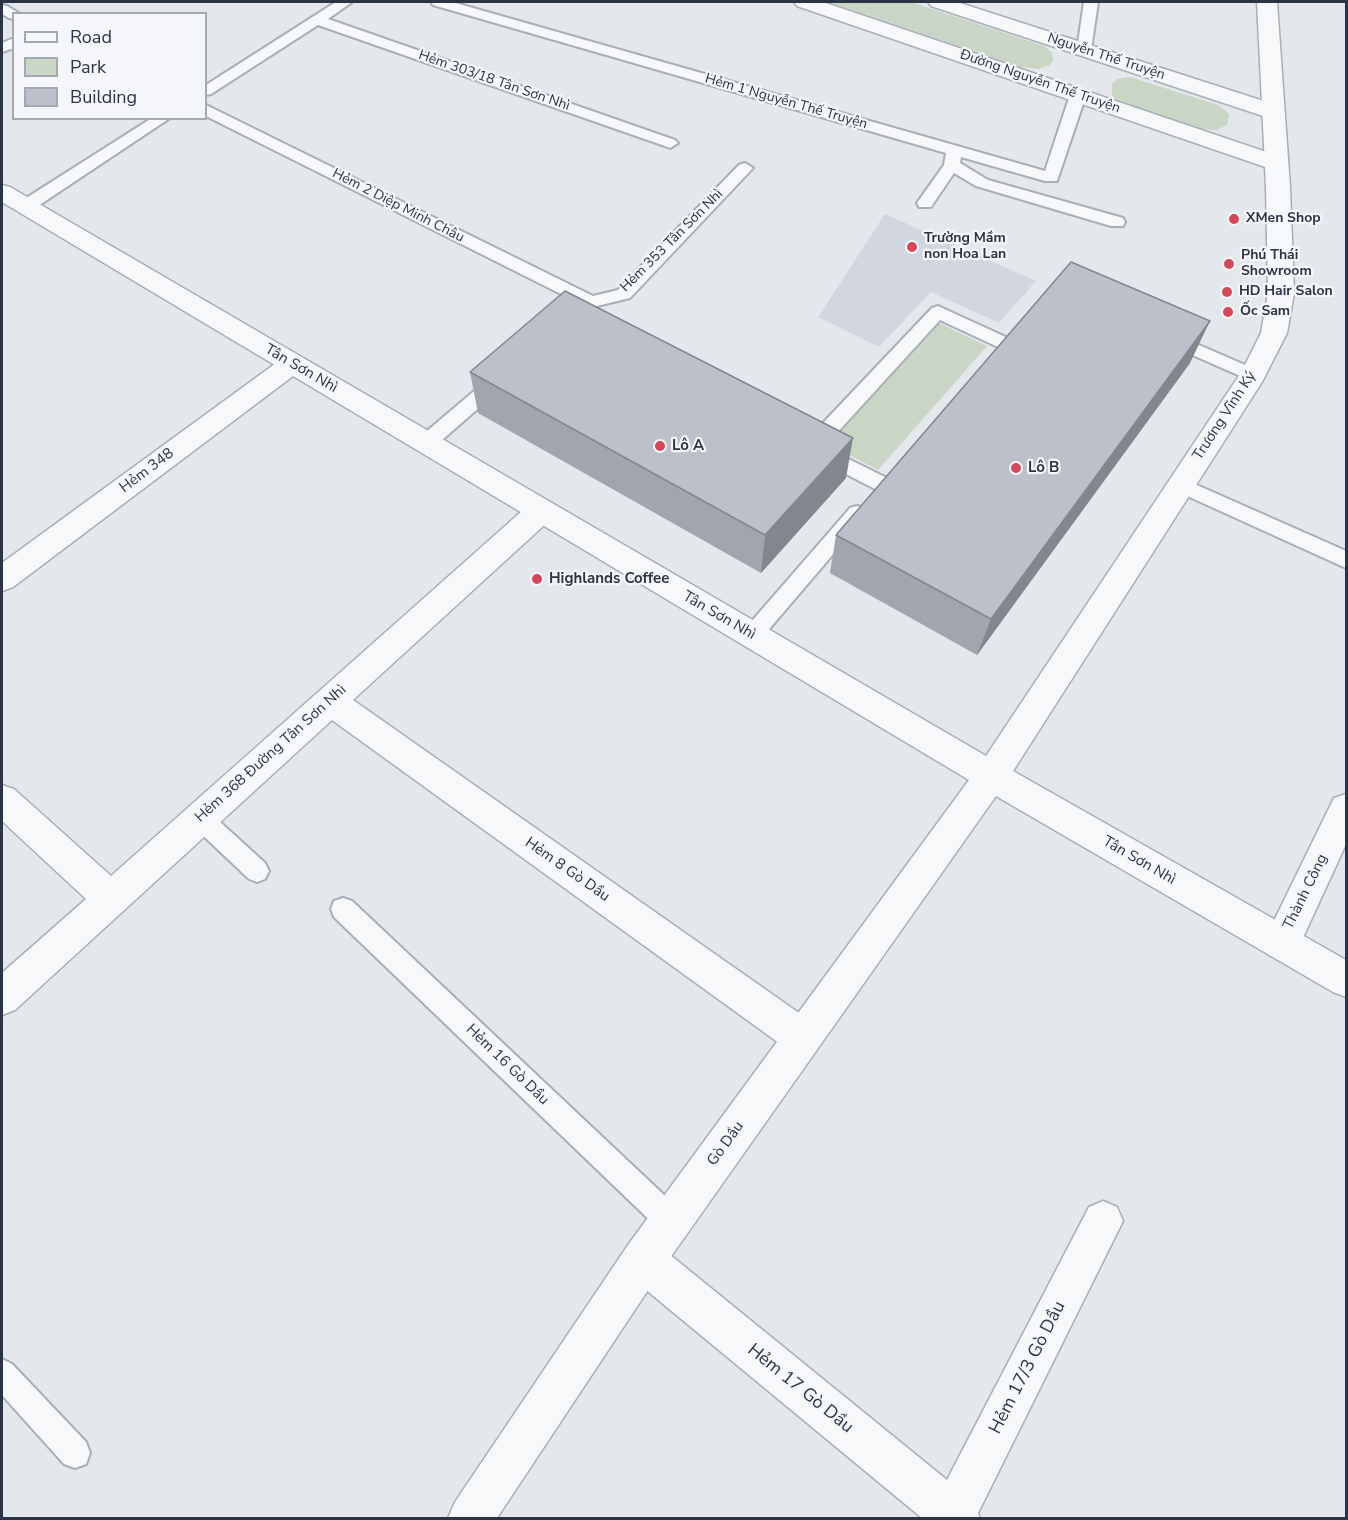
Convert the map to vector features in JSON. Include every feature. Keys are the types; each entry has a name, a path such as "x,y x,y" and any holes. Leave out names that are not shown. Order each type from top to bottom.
{"street":[{"name":"Đường Nguyễn Thế Truyện","path":"809,2 1276,163"},
{"name":"Nguyễn Thế Truyện","path":"938,2 1274,112"},
{"name":"Trương Vĩnh Ký","path":"991,776 1253,375 1274,333 1280,303 1274,112 1267,2"},
{"path":"1078,95 1084,50"},
{"name":"Tân Sơn Nhì","path":"2,192 991,776 1347,980"},
{"name":"Hẻm 348","path":"2,579 292,364"},
{"name":"Hẻm 368 Đường Tân Sơn Nhì","path":"2,997 541,511"},
{"name":"Hẻm 8 Gò Dầu","path":"330,701 804,1038"},
{"name":"Gò Dầu","path":"471,1518 670,1221 991,776"},
{"path":"2,800 111,898"},
{"name":"Thành Công","path":"1282,943 1347,809"},
{"name":"Hẻm 17/3 Gò Dầu","path":"955,1517 1103,1221"},
{"name":"Hẻm 17 Gò Dầu","path":"643,1260 955,1517"}],"lane":[{"path":"207,90 345,2"},
{"name":"Hẻm 1 Nguyễn Thế Truyện","path":"438,2 953,158 1050,178 1078,95"},
{"path":"1084,50 1091,2"},
{"name":"Hẻm 303/18 Tân Sơn Nhì","path":"317,20 670,143"},
{"name":"Hẻm 2 Diệp Minh Châu","path":"207,110 591,302"},
{"path":"26,206 160,120"},
{"path":"925,203 953,158 982,183 1117,222"},
{"name":"Hẻm 353 Tân Sơn Nhì","path":"574,324 591,302 624,294 745,168"},
{"path":"812,447 938,312 1005,343"},
{"path":"989,360 1018,327"},
{"path":"1148,328 1253,375"},
{"path":"427,442 515,366"},
{"path":"791,436 882,484"},
{"path":"752,635 897,466"},
{"path":"1181,485 1347,560"},
{"path":"200,818 258,871"},
{"name":"Hẻm 16 Gò Dầu","path":"343,909 670,1221"},
{"path":"2,1374 75,1453"}],"shaded area":[{"name":"Trường Mầm non Hoa Lan","path":"885,214 1036,281 999,323 931,292 879,347 818,317"}],"green space":[{"path":"829,2 911,2 1044,46 1052,53 1053,61 1050,65 1039,69 1020,67"},
{"path":"1130,77 1218,105 1229,114 1227,125 1217,130 1201,129 1121,102 1112,96 1112,84 1118,79"},
{"path":"939,323 987,346 878,470 828,444"}],"building":[{"name":"Lô B","path":"1071,262 1210,321 991,619 836,535"},
{"name":"Lô A","path":"565,291 853,438 765,535 470,372"}],"place":[{"name":"XMen Shop","path":"1234,219"},
{"name":"Trường Mầm non Hoa Lan","path":"912,247"},
{"name":"Phú Thái Showroom","path":"1229,264"},
{"name":"HD Hair Salon","path":"1227,292"},
{"name":"Ốc Sam","path":"1228,312"},
{"name":"Lô A","path":"660,446"},
{"name":"Lô B","path":"1016,468"},
{"name":"Highlands Coffee","path":"537,579"}]}
